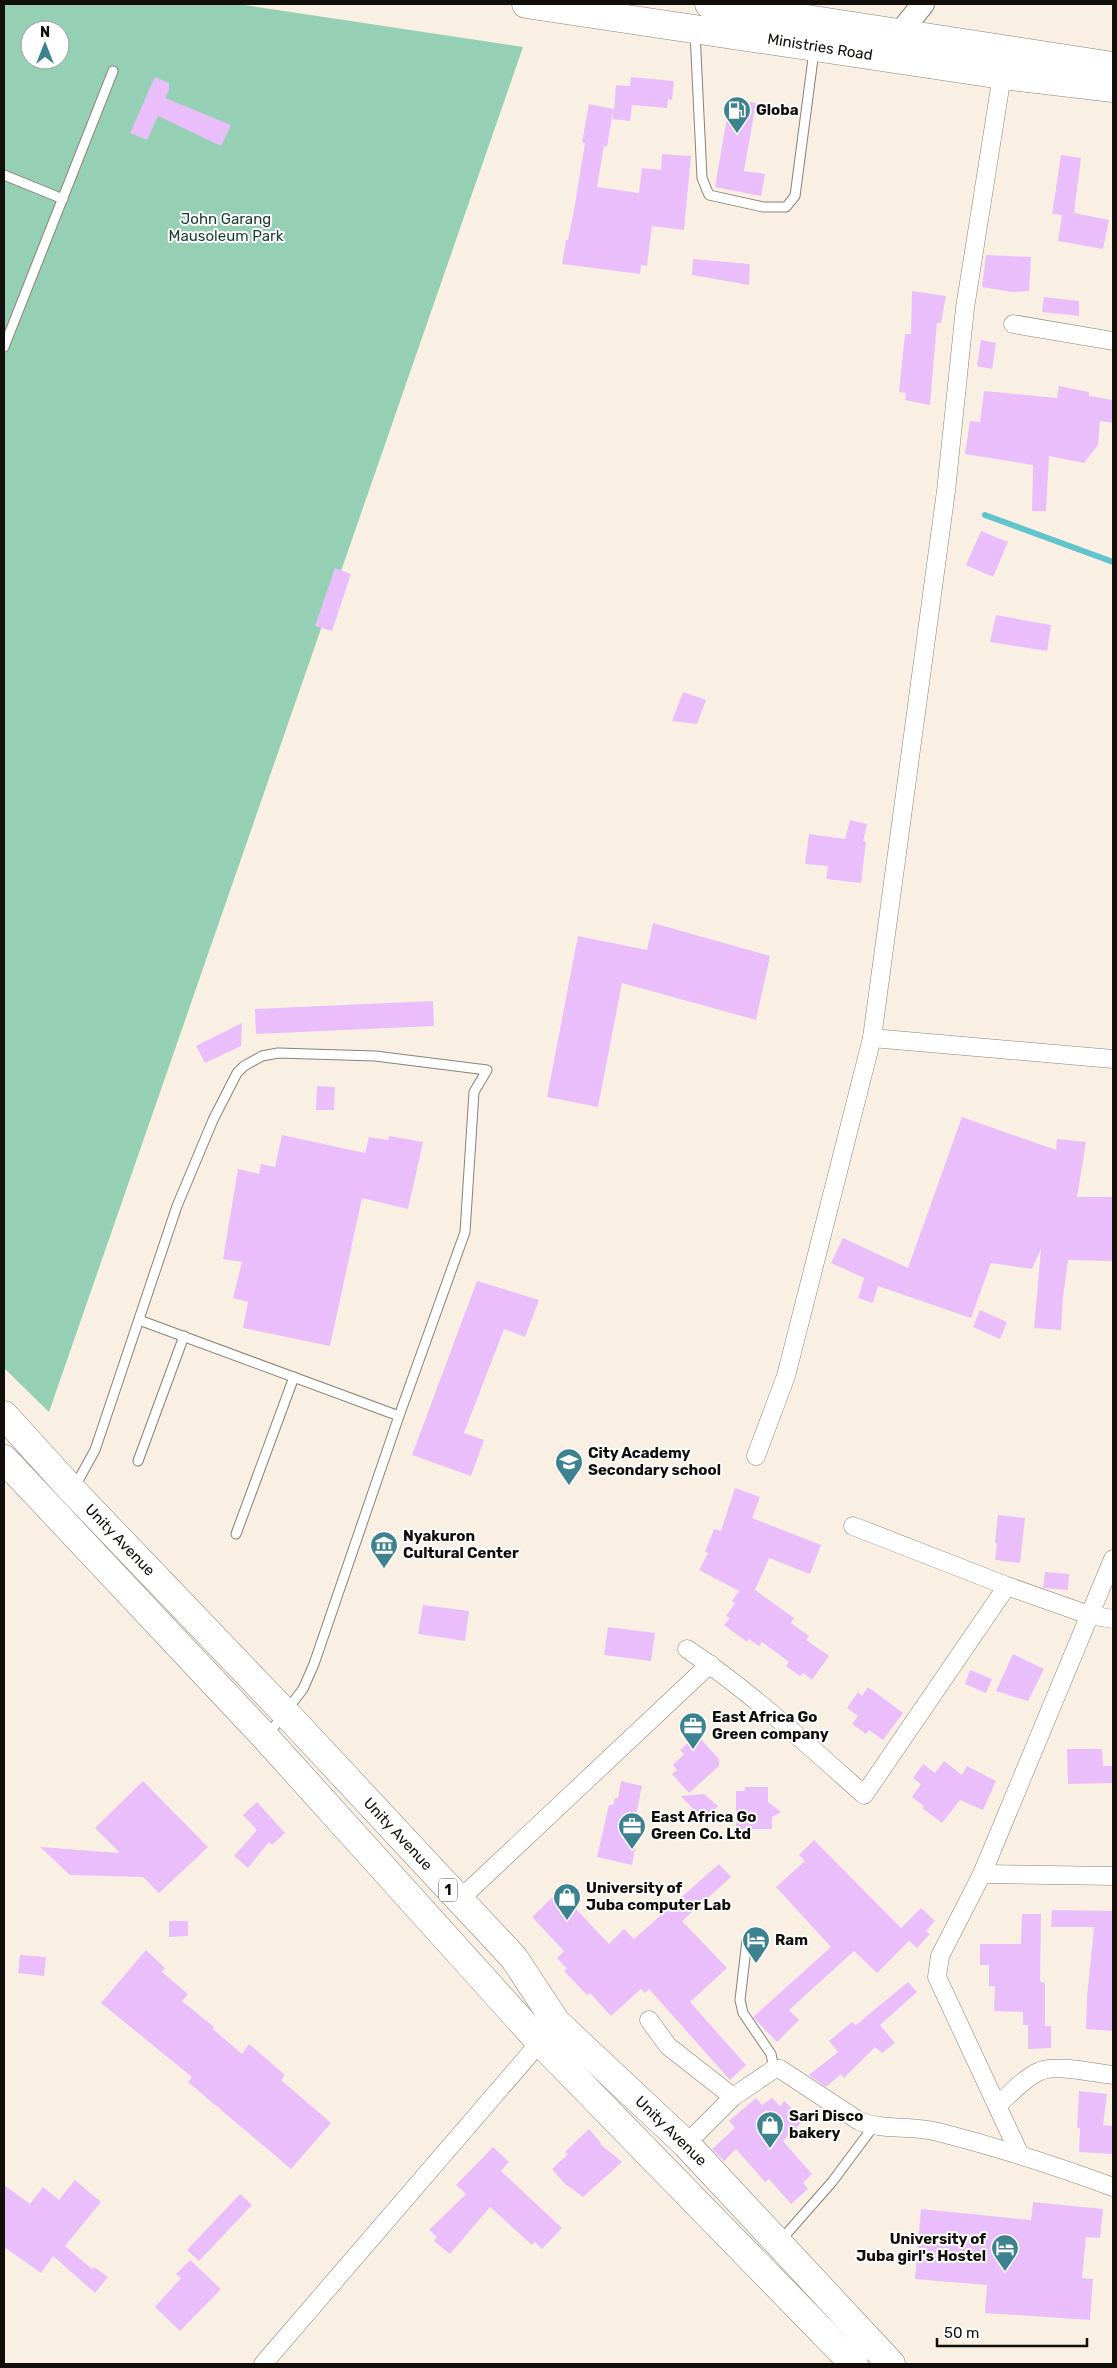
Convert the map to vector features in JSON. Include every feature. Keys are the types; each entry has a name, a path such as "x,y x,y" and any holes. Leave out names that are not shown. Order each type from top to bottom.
{"main road":[{"name":"Ministries Road","path":"526,4 814,46 895,46 1113,66"},
{"name":"Ministries Road","path":"709,4 895,46 1002,75 1113,88"},
{"name":"Unity Avenue","path":"4,1415 72,1490 285,1713 514,1958 548,2032 686,2144 891,2364"},
{"name":"Unity Avenue","path":"4,1459 266,1738 548,2032 854,2364"}],"street":[{"path":"895,46 923,4"},
{"path":"756,1456 786,1376 872,1038 892,902 946,491 965,308 1002,75"},
{"path":"1013,324 1113,341"},
{"path":"872,1038 1113,1059"},
{"path":"852,1526 1007,1586 1089,1615 1113,1618"},
{"path":"1020,2155 937,1977 940,1956 982,1874 1113,1559"},
{"path":"687,1649 710,1664 796,1733 864,1795 1007,1586"},
{"path":"458,1900 710,1664"},
{"path":"982,1874 1113,1876"},
{"path":"649,2020 668,2046 733,2097"},
{"path":"264,2364 548,2032"},
{"path":"998,2105 1028,2078 1041,2071 1056,2068 1113,2075"},
{"path":"686,2144 733,2097 774,2069 786,2071 859,2121 874,2127 936,2131 1020,2155 1113,2187"}],"lane":[{"path":"695,29 702,178 709,195 763,208 786,208 795,196 814,46"},
{"path":"4,347 113,71"},
{"path":"4,175 63,199"},
{"path":"72,1490 95,1450 180,1197 213,1120 237,1073 244,1066 262,1056 278,1053 375,1056 488,1070 474,1092 466,1232 398,1416 314,1664 303,1689 266,1738"},
{"path":"139,1320 398,1416"},
{"path":"138,1461 184,1336"},
{"path":"236,1534 294,1377"},
{"path":"747,1940 740,2000 743,2014 771,2054 774,2069"},
{"path":"779,2242 832,2182 874,2127"}],"green space":[{"name":"John Garang Mausoleum Park","path":"4,4 238,4 523,47 49,1412 4,1368"}],"building":[{"path":"155,77 169,83 169,90 165,98 231,125 221,146 158,116 147,140 130,133"},
{"path":"631,77 674,81 672,100 668,99 667,108 632,105 630,121 613,119 613,111 607,147 604,146 597,187 639,193 642,168 661,170 662,154 691,156 684,230 652,226 647,266 641,265 640,274 562,264 574,210 585,143 582,142 589,104 614,109 616,85 630,86"},
{"name":"Globa","path":"730,99 756,103 744,171 765,174 761,196 715,187"},
{"path":"1061,155 1081,158 1074,213 1109,220 1103,249 1058,241 1062,215 1052,214"},
{"path":"986,255 1031,257 1029,291 1012,292 982,287"},
{"path":"693,259 750,264 749,285 692,275"},
{"path":"912,291 946,296 941,323 937,323 930,405 905,400 906,393 899,392 905,334 911,334"},
{"path":"1044,297 1079,301 1079,316 1042,312"},
{"path":"981,340 996,343 992,369 977,366"},
{"path":"1059,386 1089,392 1089,396 1113,400 1113,423 1100,421 1098,445 1084,463 1049,456 1046,511 1032,511 1033,465 965,454 970,421 980,422 984,391 1057,398"},
{"path":"981,531 1008,542 993,577 966,565"},
{"path":"335,568 351,574 332,631 315,626"},
{"path":"996,615 1051,625 1047,651 990,642"},
{"path":"683,692 706,700 697,724 672,721"},
{"path":"850,820 867,824 863,841 866,842 861,883 826,879 828,866 805,864 809,834 845,839"},
{"path":"653,923 770,956 756,1020 622,983 598,1107 547,1097 578,936 647,950"},
{"path":"433,1001 434,1026 256,1034 255,1009"},
{"path":"242,1023 241,1046 205,1063 196,1046"},
{"path":"317,1086 335,1087 334,1110 316,1110"},
{"path":"962,1117 1056,1150 1057,1139 1086,1142 1077,1197 1113,1197 1113,1261 1068,1260 1061,1330 1034,1328 1041,1249 1032,1269 991,1263 971,1318 878,1286 873,1303 858,1298 864,1278 831,1263 843,1238 908,1268"},
{"path":"282,1135 365,1153 369,1137 388,1140 389,1136 423,1142 408,1209 362,1198 330,1346 243,1328 248,1302 233,1298 242,1262 223,1259 238,1169 259,1174 261,1164 275,1167"},
{"path":"477,1281 539,1300 525,1337 504,1329 464,1433 484,1440 471,1476 412,1455"},
{"path":"980,1310 1007,1322 1000,1339 973,1327"},
{"path":"735,1488 760,1497 752,1518 821,1545 810,1574 769,1558 755,1590 794,1618 791,1623 809,1636 806,1640 829,1656 812,1680 803,1673 800,1676 786,1666 789,1662 762,1642 759,1646 749,1639 747,1642 724,1625 730,1618 726,1616 735,1603 732,1601 739,1591 699,1570 708,1553 705,1552 714,1529 721,1531"},
{"path":"998,1515 1025,1518 1020,1563 995,1560"},
{"path":"1045,1572 1069,1574 1068,1590 1043,1588"},
{"path":"423,1605 469,1611 465,1641 418,1634"},
{"path":"608,1627 655,1633 651,1661 604,1655"},
{"path":"1013,1654 1044,1669 1028,1701 996,1691"},
{"path":"970,1670 992,1679 986,1693 965,1684"},
{"path":"868,1687 903,1713 883,1740 869,1730 866,1734 852,1724 858,1716 847,1708 858,1692 862,1696"},
{"path":"697,1735 719,1759 719,1766 689,1793 672,1774 677,1770 673,1765 684,1754 680,1750"},
{"path":"1067,1749 1102,1749 1103,1766 1113,1766 1113,1783 1068,1784"},
{"path":"944,1761 962,1775 967,1766 996,1781 983,1810 960,1800 942,1823 922,1808 924,1806 912,1797 921,1784 913,1778 923,1764 935,1773"},
{"path":"143,1781 208,1847 159,1893 143,1877 70,1875 40,1847 120,1853 95,1828"},
{"path":"621,1781 642,1786 633,1829 640,1822 632,1865 597,1857 609,1805 613,1805 615,1798 618,1798"},
{"path":"745,1787 768,1787 768,1802 781,1812 772,1817 772,1829 736,1829 736,1791 745,1791"},
{"path":"704,1794 718,1806 702,1824 690,1813 693,1809 681,1796"},
{"path":"257,1802 285,1833 272,1845 269,1842 248,1868 234,1856 257,1830 243,1815"},
{"path":"814,1840 901,1928 921,1908 935,1921 926,1931 930,1934 917,1948 909,1941 877,1973 854,1951 789,2010 799,2020 777,2042 753,2017 831,1947 776,1887 805,1861 799,1855"},
{"path":"719,1864 731,1877 682,1921 727,1968 690,2002 746,2065 730,2080 649,1989 645,1993 641,1989 611,2016 590,1993 587,1995 564,1971 567,1969 557,1958 564,1951 532,1917 559,1891 609,1944 624,1929 634,1939"},
{"path":"1052,1910 1113,1911 1113,2031 1086,2029 1087,1997 1094,1927 1051,1927"},
{"path":"1022,1914 1041,1914 1040,1980 1045,1983 1045,2026 1051,2026 1051,2048 1028,2049 1028,2025 1023,2025 1023,2012 994,2011 995,1986 989,1986 989,1965 980,1965 980,1944 1021,1944"},
{"path":"169,1921 188,1921 188,1936 169,1937"},
{"path":"146,1950 165,1968 162,1972 188,1994 182,2001 214,2027 213,2029 242,2054 249,2044 285,2075 281,2080 331,2123 291,2169 188,2082 192,2077 101,2003"},
{"path":"20,1955 46,1957 44,1976 18,1973"},
{"path":"908,1982 917,1992 880,2025 895,2043 882,2053 875,2047 844,2078 841,2074 826,2087 809,2075 838,2052 829,2041 852,2022 856,2025"},
{"path":"1079,2091 1107,2094 1103,2125 1113,2126 1113,2154 1079,2152 1080,2128 1077,2128"},
{"path":"756,2098 762,2105 772,2098 780,2106 784,2101 804,2120 783,2141 812,2174 803,2183 808,2189 791,2204 769,2179 765,2182 736,2149 724,2161 712,2149 735,2128 729,2121"},
{"path":"589,2129 600,2144 622,2162 583,2197 565,2184 552,2169 568,2154 565,2152"},
{"path":"493,2147 509,2162 501,2171 562,2228 542,2249 535,2242 532,2245 490,2207 450,2254 434,2241 437,2237 429,2230 466,2194 456,2185"},
{"path":"75,2180 101,2202 65,2246 92,2269 94,2267 108,2277 95,2293 53,2256 41,2273 4,2247 4,2185 30,2204 43,2187 59,2200"},
{"path":"240,2194 252,2205 199,2261 187,2250"},
{"path":"1033,2202 1103,2209 1100,2238 1086,2237 1082,2278 1093,2279 1090,2320 985,2313 987,2285 915,2279 921,2209 1031,2220"},
{"path":"190,2260 221,2289 180,2331 155,2307 181,2278 176,2274"}],"waterway":[{"path":"985,515 1113,562"}],"place":[{"name":"Globa","path":"737,134"},
{"name":"City Academy Secondary school","path":"569,1486"},
{"name":"Nyakuron Cultural Center","path":"384,1569"},
{"name":"East Africa Go Green company","path":"693,1750"},
{"name":"East Africa Go Green Co. Ltd","path":"632,1850"},
{"name":"University of Juba computer Lab","path":"567,1921"},
{"name":"Ram","path":"756,1964"},
{"name":"Sari Disco bakery","path":"770,2149"},
{"name":"University of Juba girl's Hostel","path":"1005,2272"}]}
